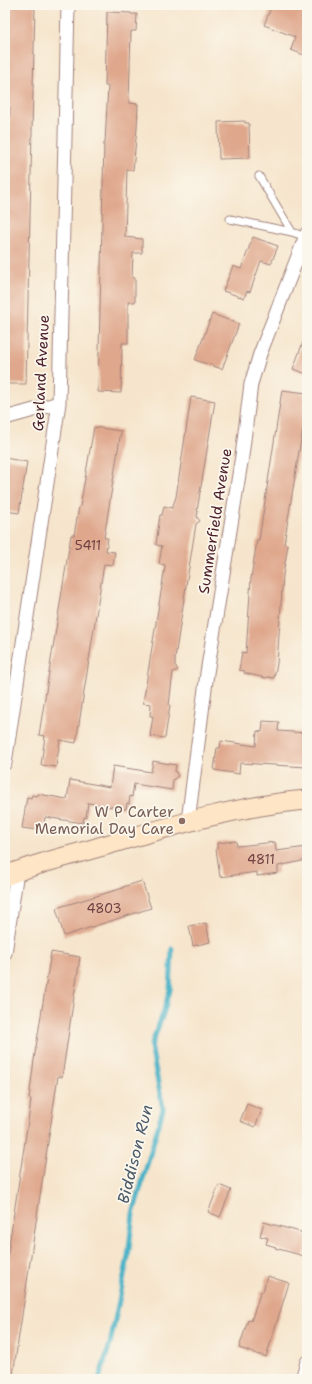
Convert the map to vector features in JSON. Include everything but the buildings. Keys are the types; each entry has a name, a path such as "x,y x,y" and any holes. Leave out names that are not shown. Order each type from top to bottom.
{"street":[{"name":"Gerland Avenue","path":"5,763 59,403 68,5"},
{"name":"Summerfield Avenue","path":"188,821 207,673 242,456 251,384 260,354 306,235"},
{"path":"5,418 59,403"},
{"path":"5,953 11,873 188,821 247,809 307,800"},
{"path":"302,1379 307,1362"}],"lane":[{"path":"259,176 292,232"},
{"path":"230,220 306,235"}],"waterway":[{"name":"Biddison Run","path":"99,1379 110,1344 128,1257 133,1214 163,1109 151,1046 170,990 172,949"}],"place":[{"name":"W P Carter Memorial Day Care","path":"182,821"}]}
